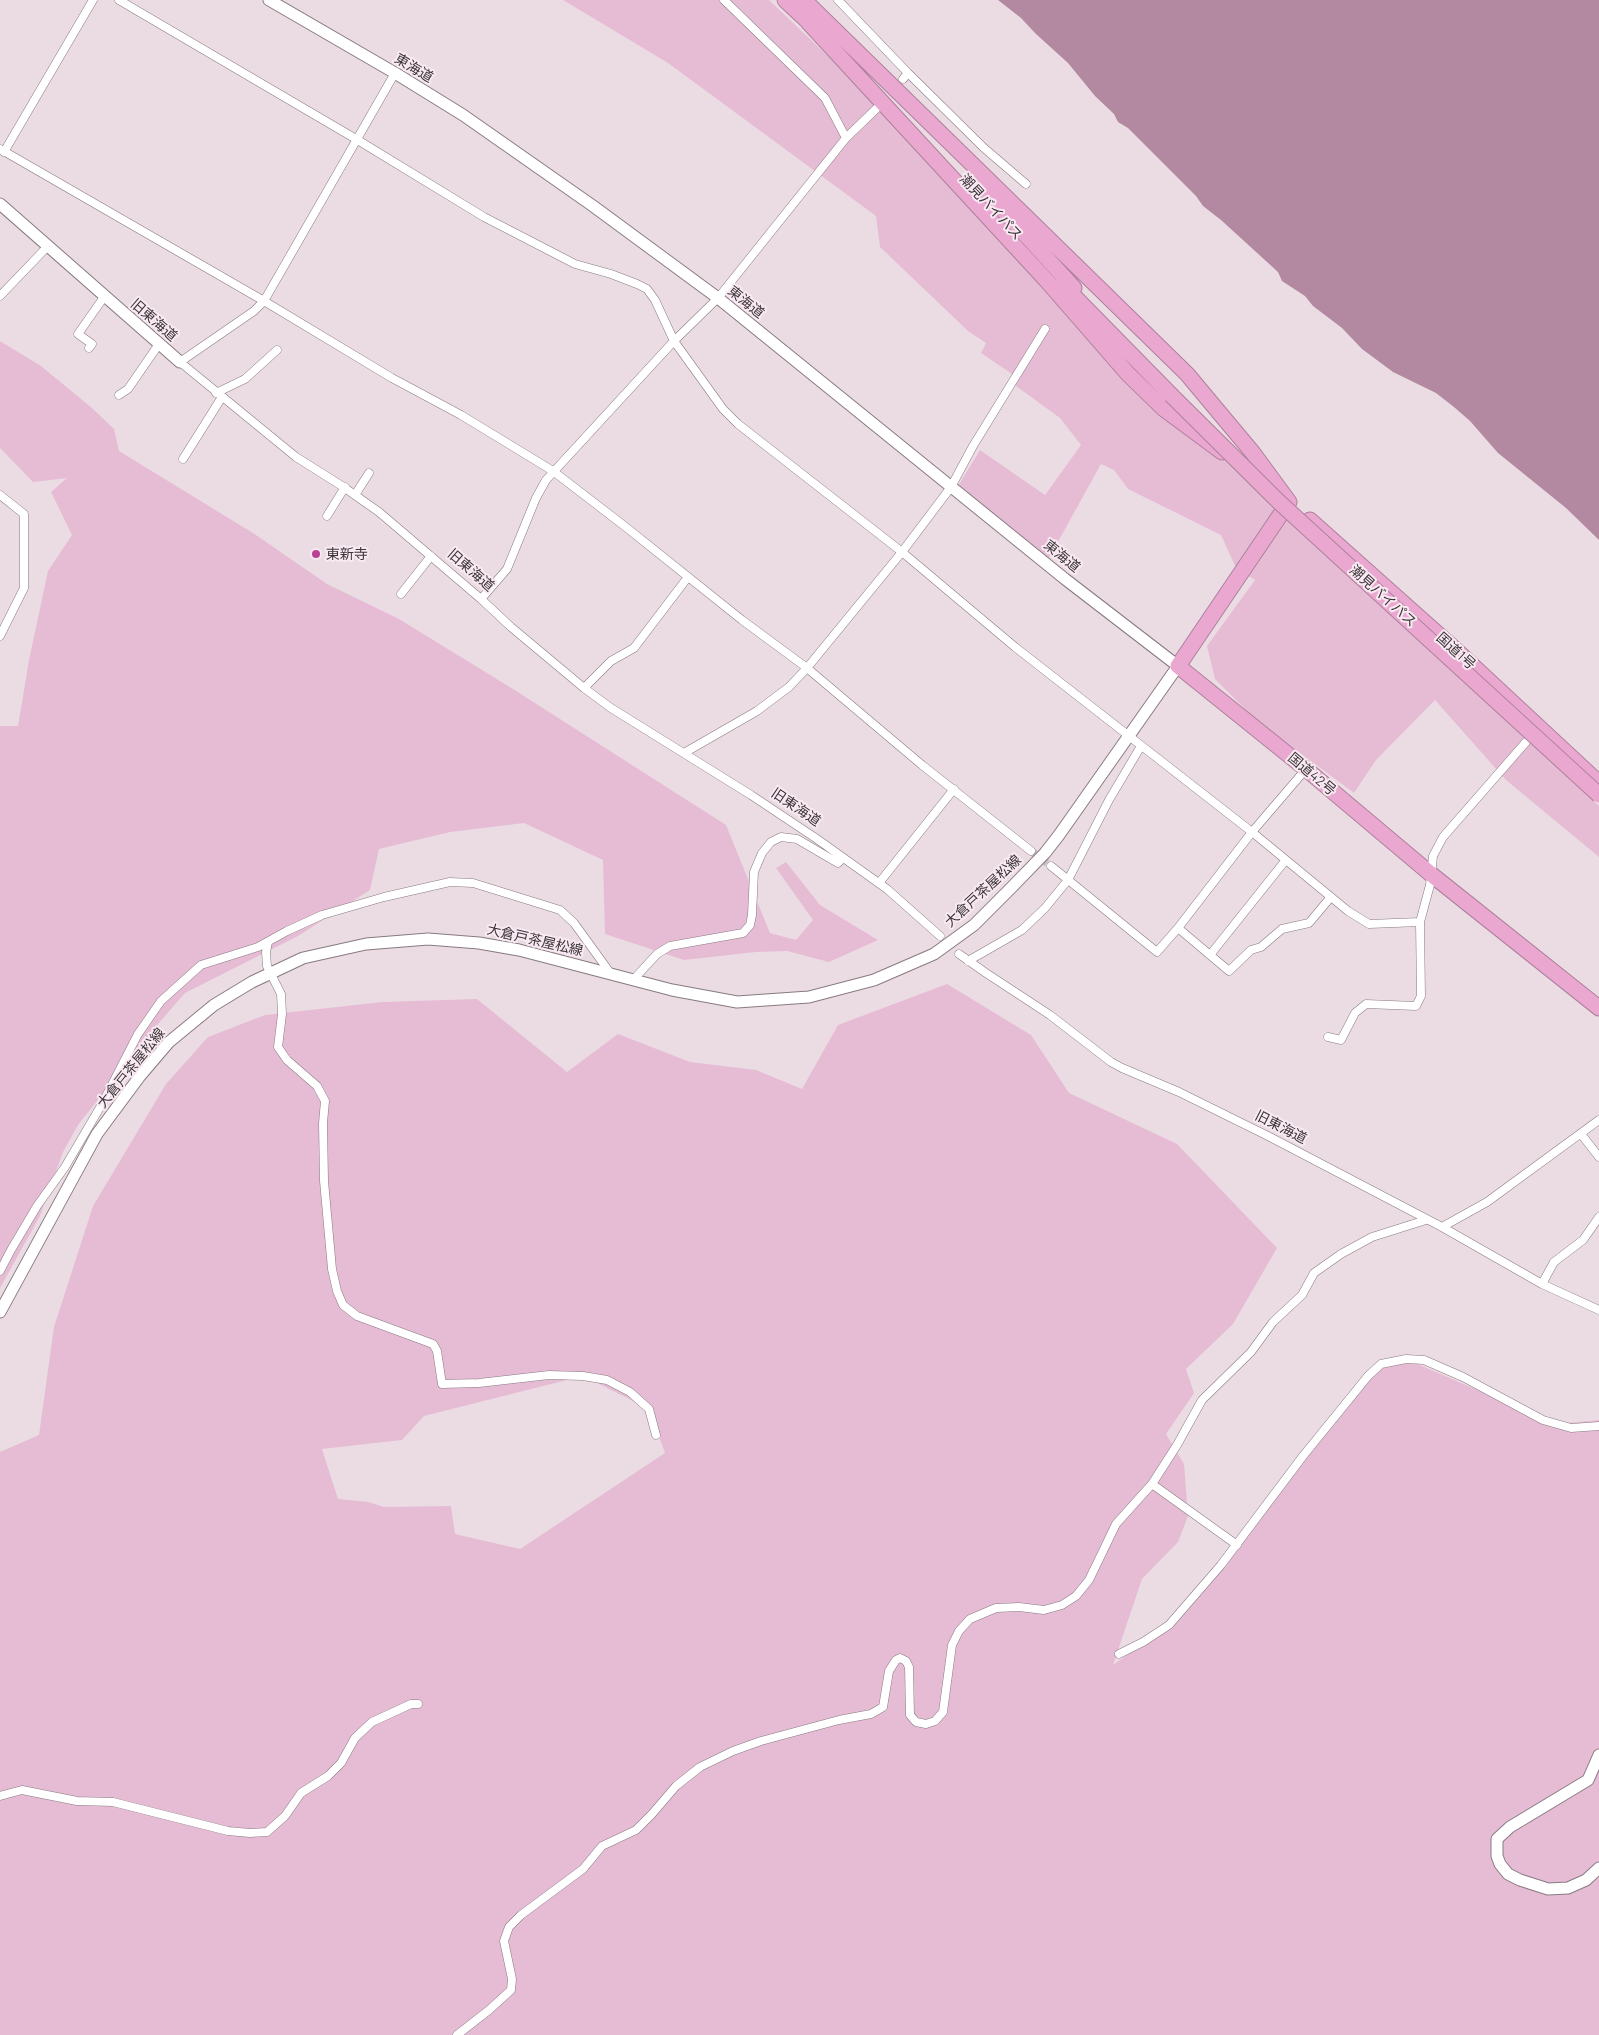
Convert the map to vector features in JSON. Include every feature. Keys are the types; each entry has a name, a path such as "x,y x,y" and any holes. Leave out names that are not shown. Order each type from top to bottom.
{"highway":[{"path":"785,0 808,22 1047,281 1128,374 1164,409 1290,502"},
{"path":"804,0 1187,374 1253,453 1290,502"},
{"name":"潮見バイパス","path":"808,22 916,127 1092,316 1279,502 1599,795"},
{"name":"潮見バイパス","path":"878,74 1171,395"},
{"path":"1178,666 1290,502"},
{"name":"国道1号","path":"1290,502 1457,651 1599,783"},
{"name":"国道42号","path":"1178,666 1599,1008"}],"street":[{"path":"93,0 2,151 264,301 392,378 461,415 553,471 742,620 807,668 922,765 1031,851"},
{"path":"119,0 356,139 484,217 575,264 612,274 647,289 655,300 674,341 723,409 738,424 902,552 1015,647 1252,832 1330,898 1369,924 1420,922"},
{"name":"東海道","path":"269,0 463,115 593,206 718,298 951,487 1178,666"},
{"path":"724,0 825,98 846,138"},
{"path":"838,0 906,76 1026,184"},
{"path":"180,362 254,311 264,301 395,73"},
{"path":"481,599 507,569 536,498 553,471 674,341 718,298 846,138 876,109"},
{"name":"旧東海道","path":"0,204 104,297 219,395 296,457 344,487 379,512 481,599 511,628 584,688 611,708 751,795 879,883 940,936"},
{"path":"0,296 48,246"},
{"path":"89,348 92,344 78,334 104,297"},
{"path":"684,753 757,711 789,687 807,668 902,552 951,487 973,446 1045,329"},
{"path":"119,395 128,389 159,344"},
{"path":"183,459 219,395 244,379 277,350"},
{"path":"355,495 369,473"},
{"path":"327,516 344,487"},
{"path":"0,495 24,514 24,588 0,636"},
{"path":"401,594 431,556"},
{"path":"584,688 611,661 634,648 688,577"},
{"name":"大倉戸茶屋松線","path":"0,1312 97,1134 140,1076 169,1042 214,1005 252,982 303,958 366,944 428,939 487,944 672,990 737,1002 809,997 874,980 934,954 974,925 1045,853 1127,735 1178,666"},
{"path":"1328,1037 1340,1040 1355,1013 1366,1004 1416,1006 1421,996 1420,922 1432,874 1433,856 1443,837 1526,742"},
{"path":"968,961 1022,930 1045,908 1068,880 1109,800 1140,746"},
{"path":"1051,866 1157,952 1178,928 1252,832 1306,769"},
{"path":"879,883 954,790"},
{"path":"633,980 657,954 670,946 743,933 750,924 752,915 754,872 762,853 771,842 781,837 797,839 838,863 843,858"},
{"path":"1210,955 1285,861"},
{"path":"0,1271 33,1213 70,1159 102,1104 138,1034 161,1001 201,965 268,942 287,930 322,915 384,897 450,882 473,883 560,910 574,923 611,974"},
{"path":"1178,928 1229,971 1251,950 1261,947 1282,930 1310,923 1330,898"},
{"path":"268,942 267,966 281,994 282,1014 278,1047 287,1060 317,1086 325,1101 323,1123 324,1181 332,1269 337,1291 343,1305 357,1316 433,1344 437,1351 442,1384 479,1383 548,1375 583,1376 607,1380 630,1392 649,1409 656,1435"},
{"name":"旧東海道","path":"960,954 1050,1015 1122,1068 1179,1092 1270,1137 1442,1227 1542,1284 1599,1310"},
{"path":"1442,1227 1487,1202 1599,1120"},
{"path":"1581,1134 1599,1157"},
{"path":"1542,1284 1554,1262 1583,1240 1599,1218"},
{"path":"457,2035 489,2010 510,1990 512,1979 504,1941 509,1928 521,1915 582,1869 602,1846 636,1830 676,1786 700,1767 733,1751 761,1741 839,1720 871,1714 882,1707 889,1671 896,1660 900,1658 906,1661 909,1666 910,1715 916,1722 926,1724 935,1721 943,1712 952,1645 959,1631 970,1619 996,1608 1019,1607 1044,1610 1062,1605 1076,1596 1089,1580 1116,1524 1152,1484 1177,1445 1202,1400 1251,1352 1273,1322 1302,1295 1314,1273 1341,1254 1372,1237 1426,1220"},
{"path":"1119,1654 1143,1642 1169,1625 1236,1545 1309,1449 1368,1376 1381,1364 1406,1359 1424,1360 1463,1377 1543,1420 1571,1428 1599,1426"},
{"path":"1152,1484 1236,1545"},
{"path":"0,1796 22,1790 77,1801 113,1802 228,1831 267,1832 285,1816 301,1793 328,1776 341,1763 355,1738 372,1722 411,1704 418,1704"},
{"path":"1599,1755 1588,1780 1510,1827 1498,1839 1497,1856 1500,1864 1508,1874 1548,1889 1568,1888 1586,1880 1599,1868"}],"shaded area":[{"path":"563,0 769,0 830,58 1145,382 1539,747 1599,806 1599,857 1506,780 1435,700 1376,760 1354,793 1257,721 1215,679 1207,646 1255,580 1236,568 1221,535 1128,489 1114,470 1101,464 1049,558 982,507 958,486 980,450 1045,495 1081,445 1060,418 1016,386 1012,374 981,353 986,343 968,331 880,247 876,216 668,63"},
{"path":"998,0 1599,0 1599,540 1566,508 1498,453 1470,421 1454,407 1436,393 1393,372 1362,349 1342,328 1313,306 1305,296 1282,281 1278,272 1203,206 1196,196 1128,128 1118,122 1114,114 1095,96 1068,63 1021,18"},
{"path":"0,341 41,366 92,408 114,429 119,451 253,533 327,584 399,619 513,689 726,825 770,933 796,940 813,920 776,868 786,862 820,905 878,940 829,962 787,951 756,952 684,960 605,934 603,860 524,823 450,832 379,849 370,890 298,936 185,993 158,1024 78,1125 63,1152 40,1216 0,1288 0,726 18,726 29,660 48,571 72,535 51,492 67,478 33,482 0,448"},
{"path":"947,984 1031,1035 1069,1093 1177,1144 1277,1248 1233,1324 1186,1369 1194,1393 1166,1434 1184,1464 1188,1516 1178,1542 1142,1579 1113,1665 1169,1625 1373,1371 1406,1359 1556,1424 1599,1420 1599,2035 0,2035 0,1452 39,1435 54,1327 93,1206 166,1084 208,1037 265,1015 382,1002 477,999 567,1072 618,1034 690,1062 756,1070 802,1089 838,1025","holes":["583,1376 649,1409 665,1453 520,1549 455,1534 451,1506 384,1507 368,1502 338,1499 322,1449 402,1440 424,1416"]}],"tunnel":[{"path":"1031,851 1051,866"}],"place":[{"name":"東新寺","path":"316,554"}]}
